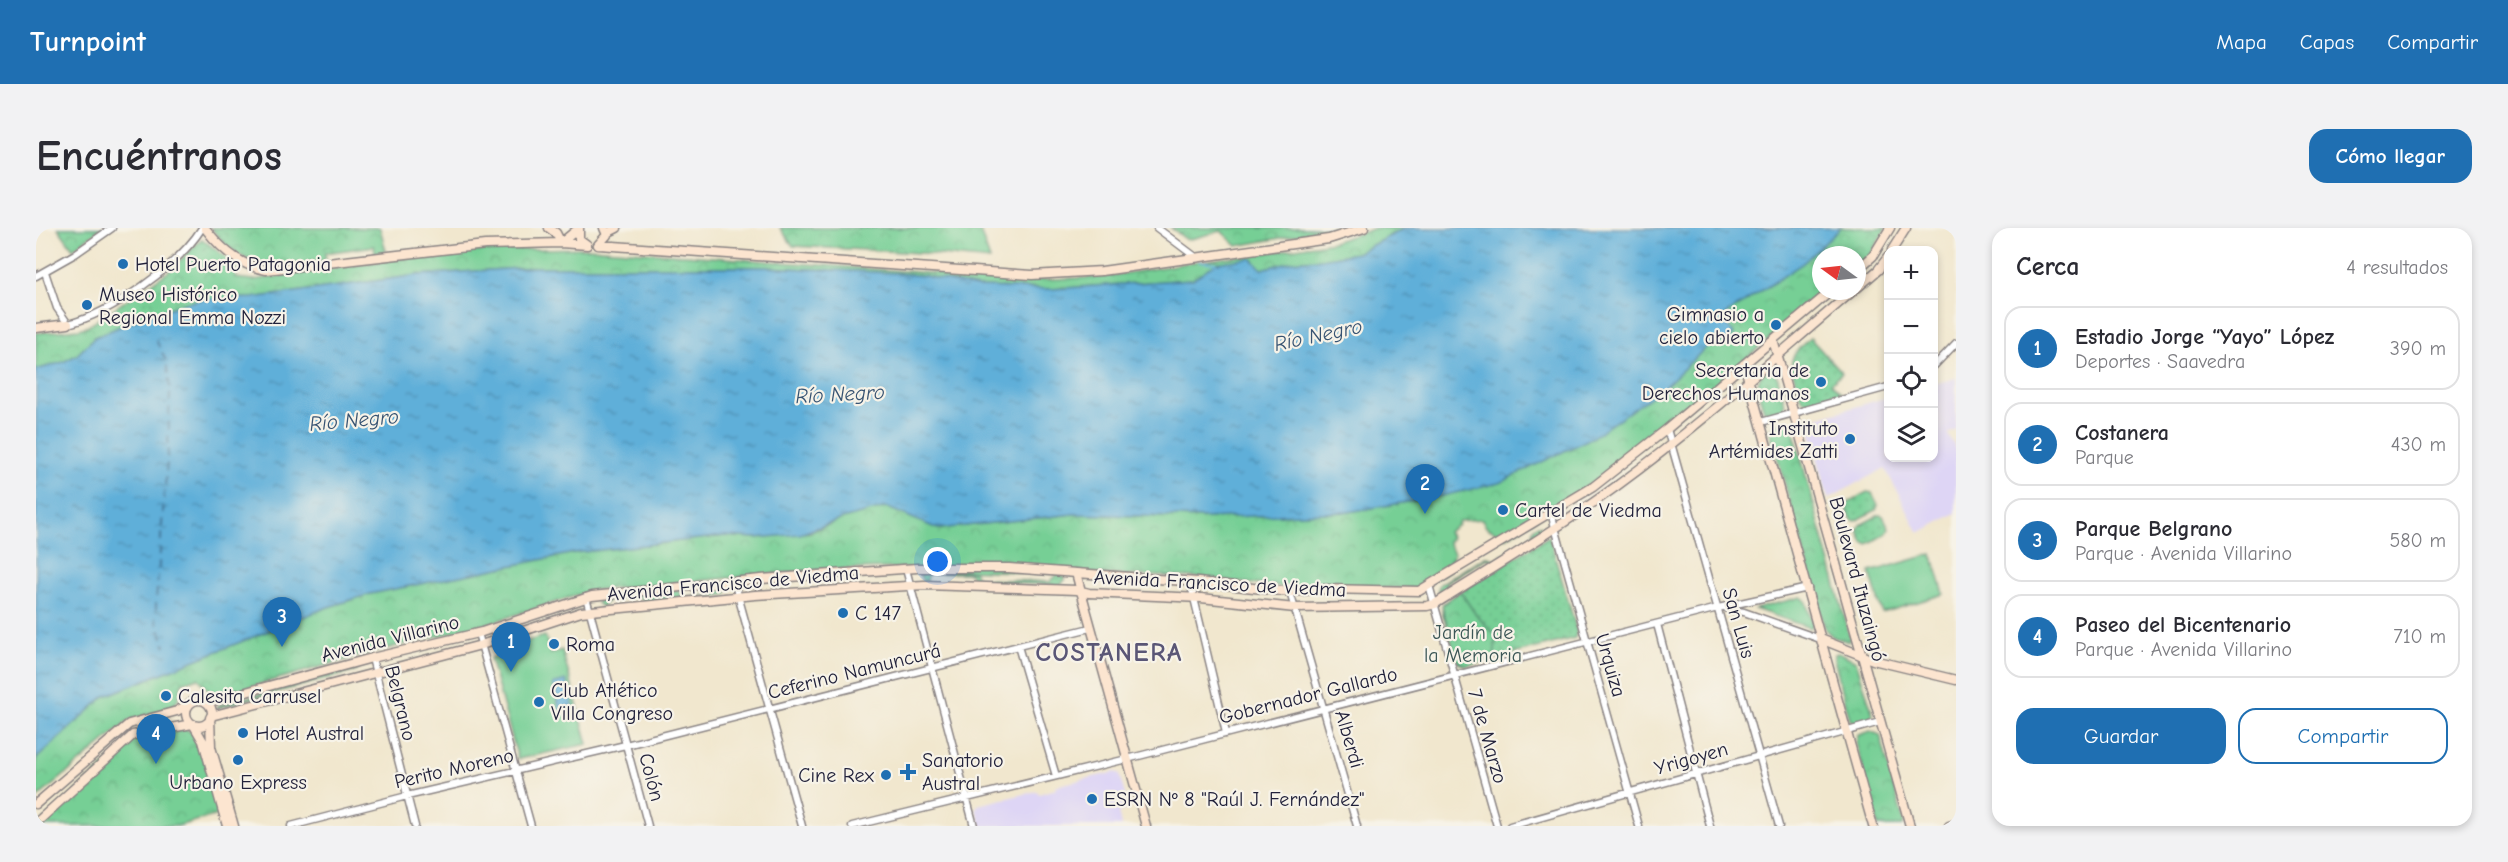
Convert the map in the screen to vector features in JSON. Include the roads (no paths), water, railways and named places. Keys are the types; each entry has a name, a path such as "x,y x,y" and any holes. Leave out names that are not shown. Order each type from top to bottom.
{"main road":[{"path":"204,228 238,259 255,269 266,270 485,245 561,243 1032,275 1102,271 1197,258 1329,239 1364,228"},
{"path":"549,228 561,243"},
{"path":"561,243 579,228"},
{"path":"579,228 579,239 587,245"},
{"path":"599,245 606,232 617,228"},
{"path":"1866,262 1873,256 1890,228"},
{"path":"1895,246 1906,228"},
{"path":"606,232 630,247"},
{"path":"1873,256 1884,259"},
{"path":"1866,279 1884,262"},
{"name":"Avenida Francisco de Viedma","path":"586,597 734,581 906,569 1009,568 1190,581 1290,592 1306,590 1419,591 1593,487 1667,429 1820,300"},
{"name":"Avenida Francisco de Viedma","path":"590,611 814,591 911,586 1015,586 1193,598 1295,608 1427,606 1435,604 1555,529 1671,444 1842,300"},
{"path":"36,328 68,324"},
{"name":"Boulevard Ituzaingó","path":"1773,340 1910,826"},
{"path":"1744,364 1873,826"},
{"path":"1076,573 1146,826"},
{"name":"Avenida Villarino","path":"36,804 129,724 177,711 196,701 213,701 372,658 478,633 586,597"},
{"name":"Avenida Villarino","path":"211,717 481,645 590,611"},
{"path":"1822,640 1861,656 1956,680"},
{"path":"227,826 203,741 188,720 186,712 196,701 210,706 211,747 234,826"},
{"path":"36,823 133,735 192,724 204,725 211,717"},
{"path":"1948,826 1956,824"}],"street":[{"path":"36,276 101,238 111,228"},
{"path":"45,272 57,308 68,324 99,312 160,274 204,228"},
{"path":"1157,228 1197,258"},
{"path":"1938,362 1956,343"},
{"path":"1761,422 1884,388"},
{"name":"San Luis","path":"1667,429 1779,826"},
{"name":"Urquiza","path":"1551,513 1639,826"},
{"path":"906,569 974,826"},
{"path":"734,581 802,826"},
{"path":"1190,581 1226,732"},
{"name":"7 de Marzo","path":"1429,585 1497,826"},
{"name":"Gobernador Gallardo","path":"852,826 1127,759 1718,608 1808,588"},
{"name":"Alberdi","path":"1290,592 1357,826"},
{"name":"Colón","path":"586,597 648,826"},
{"path":"1718,608 1744,612 1822,640"},
{"path":"1657,624 1710,826"},
{"name":"Ceferino Namuncurá","path":"626,745 1090,628"},
{"path":"478,633 514,771 531,826"},
{"path":"1018,646 1056,776"},
{"name":"Belgrano","path":"372,658 415,826"},
{"name":"Yrigoyen","path":"1510,826 1880,722"},
{"name":"Perito Moreno","path":"291,826 626,745"}],"water":[{"name":"Río Negro","path":"1405,228 1841,228 1821,246 1812,246 1812,255 1803,263 1724,316 1723,320 1734,334 1725,343 1718,338 1713,341 1661,390 1591,438 1499,483 1437,497 1348,512 1205,518 1074,514 938,529 886,507 800,534 756,538 725,536 574,553 370,594 328,607 105,696 36,759 36,370 63,362 77,355 95,337 148,315 202,299 252,298 418,275 536,267 764,267 895,273 925,276 977,287 1052,289 1193,279 1216,263 1251,258 1262,269 1293,261 1357,253"},
{"path":"566,680 573,707 560,711 553,684"}],"waterway":[{"path":"1199,261 1216,263"}],"place":[{"name":"Hotel Puerto Patagonia","path":"123,264"},
{"name":"Museo Histórico Regional Emma Nozzi","path":"87,305"},
{"name":"Gimnasio a cielo abierto","path":"1776,325"},
{"name":"Secretaria de Derechos Humanos","path":"1821,382"},
{"name":"Instituto Artémides Zatti","path":"1850,439"},
{"name":"Cartel de Viedma","path":"1503,510"},
{"name":"Costanera","path":"1425,514"},
{"name":"C 147","path":"843,613"},
{"name":"Roma","path":"554,644"},
{"name":"Parque Belgrano","path":"282,647"},
{"name":"Estadio Jorge “Yayo” López","path":"511,672"},
{"name":"Calesita Carrusel","path":"166,696"},
{"name":"Club Atlético Villa Congreso","path":"539,702"},
{"name":"Hotel Austral","path":"243,733"},
{"name":"Urbano Express","path":"238,760"},
{"name":"Paseo del Bicentenario","path":"156,764"},
{"name":"Sanatorio Austral","path":"908,772"},
{"name":"Cine Rex","path":"886,775"},
{"name":"ESRN Nº 8 \"Raúl J. Fernández\"","path":"1092,799"}],"district":[{"name":"COSTANERA","path":"1109,652"}],"park label":[{"name":"Jardín de la Memoria","path":"1473,644"}]}
